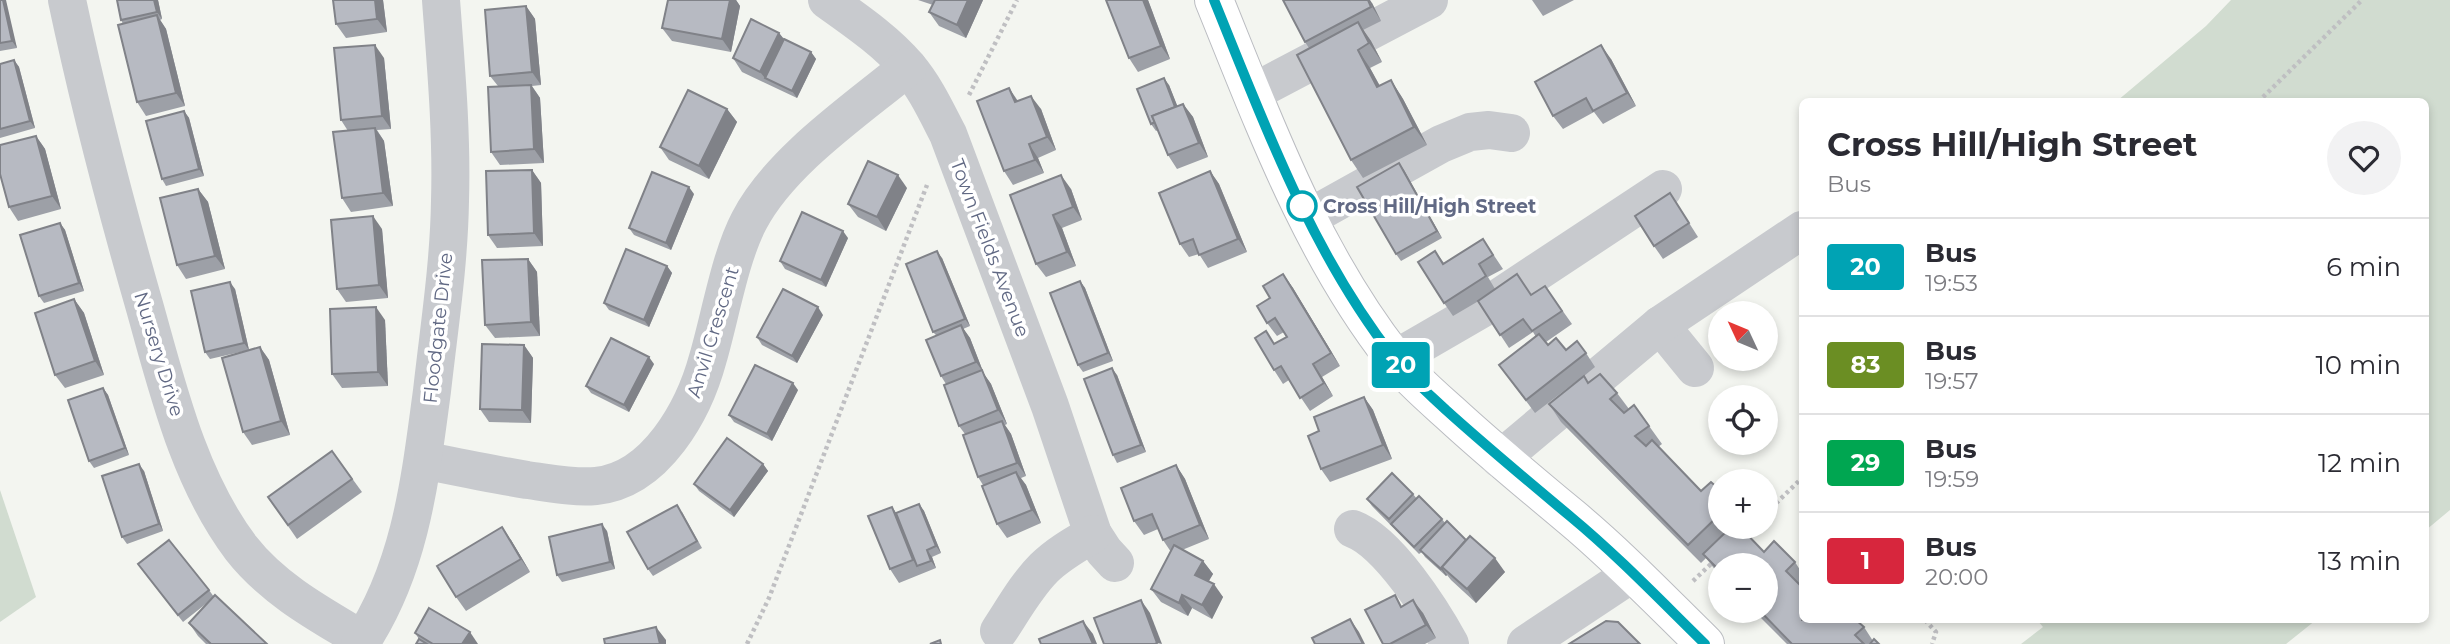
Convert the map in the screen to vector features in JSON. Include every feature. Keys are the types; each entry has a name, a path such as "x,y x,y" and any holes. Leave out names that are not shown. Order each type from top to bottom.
{"main road":[{"path":"1214,0 1308,218 1331,263 1395,359 1418,384 1500,459 1633,573 1705,644"}],"street":[{"name":"Nursery Drive","path":"67,0 121,224 168,388 197,472 218,514 243,550 269,577 310,609 362,642"},
{"name":"Floodgate Drive","path":"362,642 386,595 408,538 423,460 445,289 450,201 448,102 441,0"},
{"name":"Town Fields Avenue","path":"827,0 874,36 908,67 948,134 1104,548 1058,556 1042,569 999,631"},
{"path":"1252,93 1429,0"},
{"name":"Anvil Crescent","path":"423,460 562,485 597,486 622,478 648,462 668,440 691,404 707,362 733,265 749,222 773,185 813,145 908,67"},
{"path":"1308,218 1441,145 1470,132 1489,130 1511,133"},
{"path":"1395,359 1483,309 1663,189"},
{"path":"1500,459 1660,324 1799,232"},
{"path":"1660,324 1695,368"},
{"path":"1353,529 1365,534 1380,546 1421,597 1450,644"},
{"path":"1526,644 1633,573"}],"path":[{"path":"747,644 769,598 948,134 1017,0"},
{"path":"2262,98 2361,0"},
{"path":"1778,501 1799,481"},
{"path":"1732,544 1738,539"},
{"path":"1666,606 1708,567"},
{"path":"1928,623 1936,632 1932,644"}],"shaded area":[{"path":"2231,0 2450,0 2450,510 2429,528 2429,98 2121,98 2206,26"},
{"path":"0,490 36,597 0,622"},
{"path":"2040,623 2312,623 2286,644 2021,644 2043,627"}],"building":[{"path":"0,0 3,0 12,41 0,43"},
{"path":"117,0 154,0 157,12 121,20"},
{"path":"333,0 375,0 377,19 336,24"},
{"path":"668,0 730,0 722,39 662,28"},
{"path":"935,0 968,0 957,25 929,12"},
{"path":"1106,0 1143,0 1161,46 1129,58"},
{"path":"1283,0 1368,0 1371,7 1305,42"},
{"path":"526,6 532,72 490,76 485,10"},
{"path":"157,15 176,93 137,102 118,25"},
{"path":"751,19 779,33 760,72 733,58"},
{"path":"1358,22 1369,43 1358,50 1377,87 1391,80 1414,127 1351,160 1297,55"},
{"path":"784,39 811,52 792,91 765,78"},
{"path":"375,45 382,116 341,120 334,48"},
{"path":"1601,45 1627,93 1593,111 1586,98 1553,116 1535,82"},
{"path":"14,60 30,121 0,129 0,64"},
{"path":"1164,78 1175,107 1152,116 1155,122 1151,124 1137,89"},
{"path":"531,85 534,149 491,152 488,87"},
{"path":"1009,88 1015,102 1031,96 1047,137 1029,144 1035,160 1004,171 977,101"},
{"path":"688,90 727,109 699,166 660,147"},
{"path":"1183,104 1199,143 1168,155 1152,116"},
{"path":"184,111 199,169 162,179 146,121"},
{"path":"375,128 383,193 342,198 333,132"},
{"path":"36,136 52,196 9,207 0,174 0,145"},
{"path":"868,161 898,175 877,217 848,204"},
{"path":"1399,163 1437,231 1396,254 1357,187"},
{"path":"532,170 534,233 488,235 486,171"},
{"path":"1210,171 1238,239 1199,255 1193,239 1180,244 1159,193"},
{"path":"652,172 689,187 666,243 629,228"},
{"path":"1061,175 1073,207 1053,215 1067,252 1036,264 1010,195"},
{"path":"198,189 215,256 177,265 160,198"},
{"path":"1670,193 1689,223 1654,246 1635,216"},
{"path":"802,212 843,231 821,280 780,261"},
{"path":"373,216 379,285 337,289 331,220"},
{"path":"60,223 79,283 39,296 20,235"},
{"path":"1483,239 1493,255 1479,264 1486,276 1444,303 1418,262 1435,251 1443,264"},
{"path":"626,249 667,266 644,320 604,303"},
{"path":"937,251 965,319 933,332 906,264"},
{"path":"528,259 531,322 485,325 482,260"},
{"path":"1283,274 1331,353 1313,364 1324,383 1300,398 1281,366 1274,370 1255,338 1266,331 1274,344 1287,337 1275,318 1267,323 1257,306 1270,298 1263,286"},
{"path":"1517,274 1531,295 1545,286 1562,311 1532,331 1523,319 1500,335 1478,301"},
{"path":"1080,281 1108,353 1078,365 1050,293"},
{"path":"230,282 244,343 205,352 191,291"},
{"path":"783,289 818,307 792,356 757,337"},
{"path":"74,299 95,361 55,375 35,313"},
{"path":"376,307 378,372 332,374 330,309"},
{"path":"961,325 976,362 941,376 926,340"},
{"path":"1539,334 1548,345 1556,338 1566,350 1577,341 1586,353 1526,400 1499,365"},
{"path":"611,338 649,357 624,405 586,386"},
{"path":"482,344 524,345 522,410 480,409"},
{"path":"260,347 281,421 243,432 222,358"},
{"path":"755,365 793,383 767,434 729,415"},
{"path":"1112,368 1141,445 1113,455 1084,379"},
{"path":"982,370 998,410 959,426 944,385"},
{"path":"1600,374 1617,393 1610,399 1624,413 1634,405 1649,426 1635,436 1646,446 1652,440 1701,491 1708,485 1708,526 1688,545 1549,404 1584,376 1588,383"},
{"path":"103,388 125,448 89,461 68,400"},
{"path":"1364,397 1383,445 1321,469 1308,436 1319,431 1314,417"},
{"path":"1002,421 1017,463 978,477 963,435"},
{"path":"727,438 763,464 730,510 694,484"},
{"path":"332,451 352,479 288,525 268,497"},
{"path":"139,464 159,524 122,537 102,476"},
{"path":"1176,465 1200,525 1163,540 1152,514 1134,521 1121,488"},
{"path":"1016,472 1032,510 997,524 982,486"},
{"path":"1392,473 1413,494 1389,519 1367,499"},
{"path":"1419,496 1442,519 1414,547 1391,524"},
{"path":"919,504 936,546 927,550 931,561 917,566 896,513"},
{"path":"677,505 697,541 648,569 627,532"},
{"path":"892,507 913,560 890,569 868,516"},
{"path":"1447,521 1466,540 1441,569 1420,550"},
{"path":"602,524 610,562 557,575 549,537"},
{"path":"502,527 521,559 456,597 437,566"},
{"path":"1470,536 1495,558 1467,589 1442,567"},
{"path":"1719,539 1752,539 1764,552 1774,541 1795,562 1786,571 1799,584 1799,623 1859,623 1864,627 1855,635 1864,644 1792,644 1772,623 1778,623 1778,553 1708,553 1708,559 1703,554"},
{"path":"169,540 209,590 178,615 138,564"},
{"path":"1174,545 1203,561 1195,575 1214,584 1202,605 1182,595 1179,603 1151,589"},
{"path":"215,595 267,644 211,644 189,623"},
{"path":"1395,595 1401,607 1413,600 1426,625 1390,644 1383,644 1365,610"},
{"path":"1141,600 1157,643 1104,644 1094,618"},
{"path":"429,608 470,632 462,644 433,644 415,633"},
{"path":"1350,619 1363,644 1315,644 1312,638"},
{"path":"1083,621 1093,644 1041,644 1039,639"},
{"path":"1606,621 1618,622 1640,644 1569,644"},
{"path":"656,627 660,644 605,644 604,639"}],"bus line":[{"name":"20","path":"1214,0 1261,114 1331,263 1395,359 1418,384 1500,459 1633,573 1705,644"}],"place":[{"name":"Cross Hill/High Street","path":"1302,206"}]}
